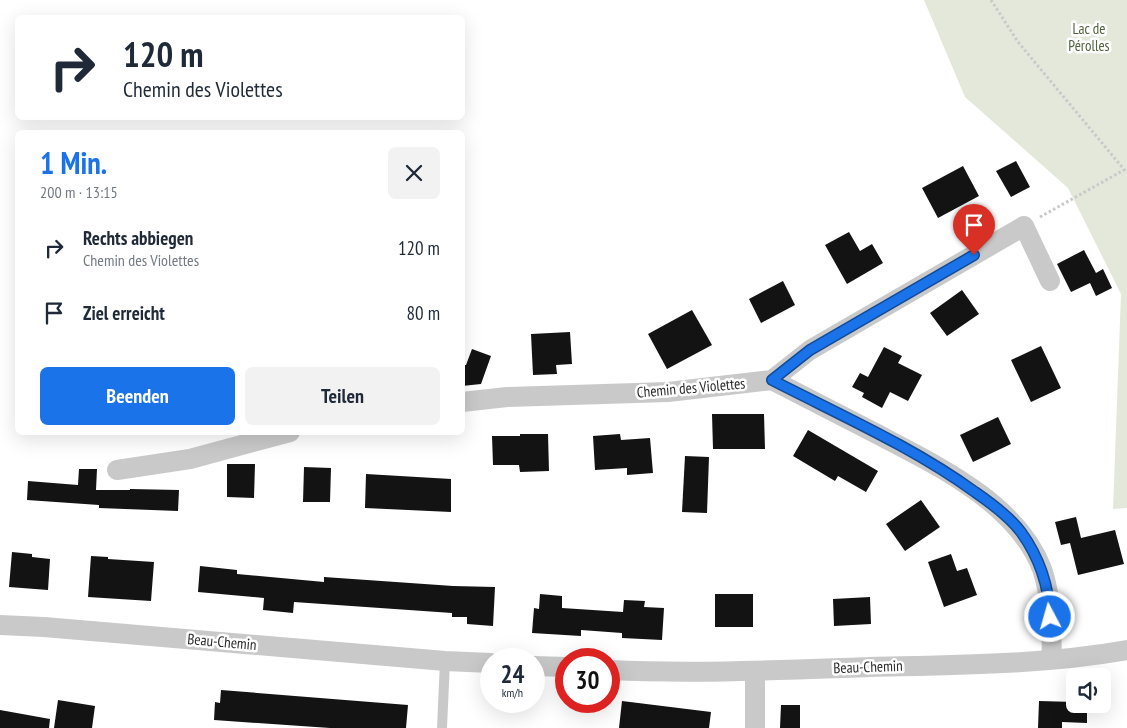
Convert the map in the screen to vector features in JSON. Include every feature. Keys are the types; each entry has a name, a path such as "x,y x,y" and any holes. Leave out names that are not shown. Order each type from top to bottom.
{"street":[{"path":"1050,281 1024,226 810,350 772,380 951,474 995,506 1008,518 1021,532 1041,568 1050,599 1052,659"},
{"name":"Chemin des Violettes","path":"465,402 507,397 668,392 772,380"},
{"path":"117,470 190,459 279,435"},
{"name":"Beau-Chemin","path":"0,625 44,627 480,663"},
{"name":"Beau-Chemin","path":"620,670 755,671 1003,664 1088,657 1127,650"},
{"path":"755,671 755,728"}],"lane":[{"path":"442,728 444,661"}],"path":[{"path":"991,0 1018,42 1126,171 1062,205"}],"green space":[{"name":"Lac de Pérolles","path":"924,0 1127,0 1127,508 1113,509 1121,294 1068,188 965,97"}],"building":[{"path":"1016,161 1030,187 1011,197 996,171"},
{"path":"963,166 979,196 938,218 922,188"},
{"path":"849,232 860,251 872,244 883,263 847,284 825,245"},
{"path":"1084,250 1096,273 1103,269 1112,288 1096,296 1090,283 1071,292 1057,264"},
{"path":"783,281 795,305 761,323 749,299"},
{"path":"962,290 979,314 947,336 930,313"},
{"path":"692,310 712,345 667,369 648,334"},
{"path":"570,332 572,364 556,365 557,374 533,375 531,334"},
{"path":"1041,346 1061,388 1031,402 1011,360"},
{"path":"884,347 902,356 898,363 922,375 908,401 890,392 882,408 862,397 864,393 852,387 860,373 868,377"},
{"path":"472,349 491,356 481,384 465,386 466,365"},
{"path":"712,414 764,414 765,449 713,449"},
{"path":"998,417 1011,444 973,462 960,435"},
{"path":"808,430 878,471 866,492 838,476 835,481 793,456"},
{"path":"520,434 548,434 549,471 520,472 519,465 493,465 492,436 520,436"},
{"path":"620,434 621,440 650,438 653,473 627,475 627,468 595,470 593,436"},
{"path":"685,456 709,457 707,513 682,512"},
{"path":"227,464 255,464 254,498 227,497"},
{"path":"304,467 331,468 330,502 303,502"},
{"path":"79,469 97,469 96,490 179,490 178,511 99,508 99,505 27,500 28,481 78,485"},
{"path":"366,474 451,479 451,512 365,508"},
{"path":"921,500 940,527 905,551 886,524"},
{"path":"1076,517 1081,538 1115,530 1124,564 1078,575 1070,543 1061,545 1055,522"},
{"path":"12,552 32,554 32,557 50,559 48,590 9,587"},
{"path":"951,554 957,571 967,568 977,595 944,607 928,562"},
{"path":"91,556 154,562 151,601 88,597"},
{"path":"200,566 237,570 237,574 324,582 324,577 495,587 493,626 467,624 467,617 452,617 452,613 294,602 293,613 263,610 264,598 198,592"},
{"path":"540,594 562,596 562,608 623,612 624,600 645,601 644,607 664,608 662,640 622,638 622,633 581,630 581,636 532,633 534,608 539,609"},
{"path":"715,594 753,594 753,627 715,627"},
{"path":"870,597 871,624 834,626 833,599"},
{"path":"221,690 408,705 406,728 330,728 214,720 215,702 220,703"},
{"path":"58,700 95,706 92,728 54,728"},
{"path":"622,701 711,712 709,728 619,728"},
{"path":"1039,701 1066,702 1066,713 1087,713 1087,723 1062,722 1062,728 1038,728"},
{"path":"781,705 800,705 800,728 780,728"},
{"path":"0,710 50,719 49,728 0,728"}],"route":[{"path":"974,255 810,350 772,380 951,474 995,506 1021,532 1041,568 1050,599 1050,617"}]}
